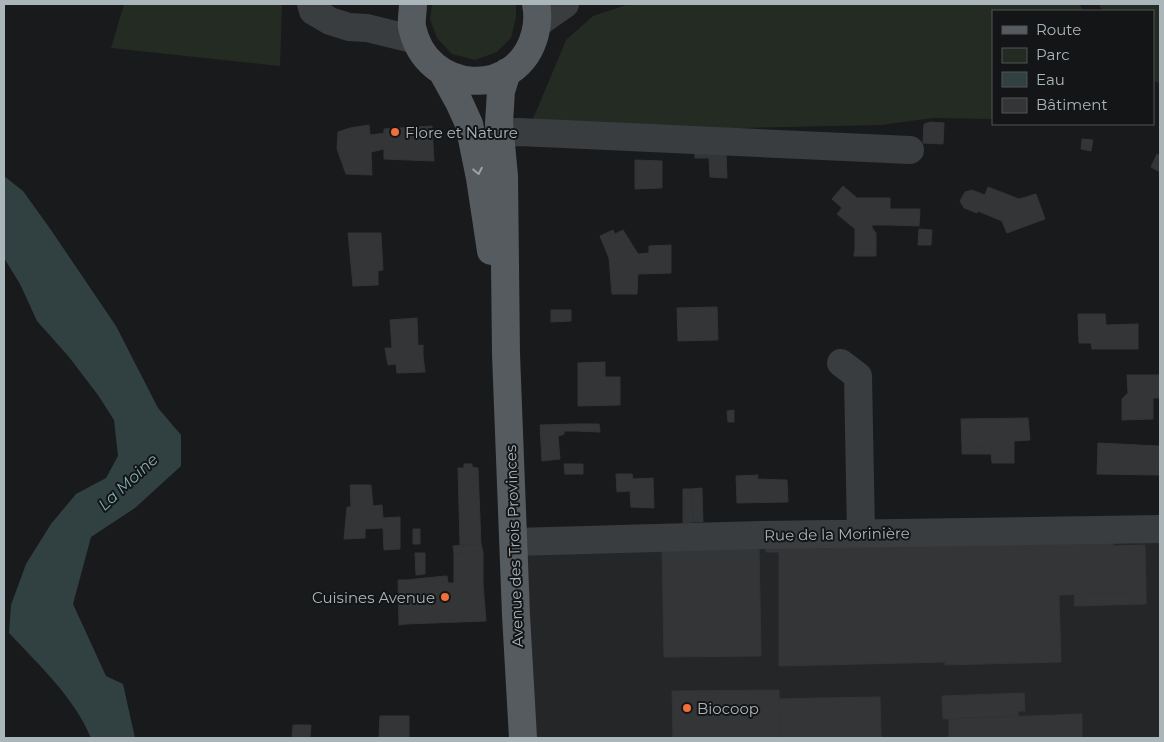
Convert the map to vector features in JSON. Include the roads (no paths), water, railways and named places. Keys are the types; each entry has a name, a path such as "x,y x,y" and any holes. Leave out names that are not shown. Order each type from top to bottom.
{"main road":[{"path":"413,4 412,25 417,44 428,60 443,73 458,79 475,81 491,79 507,72 522,60 532,43 537,14"},
{"name":"Avenue des Trois Provinces","path":"507,72 501,91 499,123 504,176 506,354 523,738"},
{"name":"Avenue des Trois Provinces","path":"443,73 459,102 468,124 480,178 506,354"}],"street":[{"path":"311,4 314,10 330,21 349,27 367,28 416,40"},
{"path":"367,28 396,17 413,4"},
{"path":"537,14 565,4"},
{"path":"500,133 518,132 910,150"},
{"path":"841,363 858,376 861,534"},
{"name":"Rue de la Morinière","path":"514,542 1160,529"}],"water":[{"name":"La Moine","path":"4,176 23,191 51,230 116,326 158,408 181,435 181,466 135,508 91,537 73,604 106,676 123,684 135,738 91,738 84,723 65,695 44,669 9,633 11,605 26,564 51,524 76,494 106,478 118,456 114,420 98,395 69,357 37,321 20,284 4,258"}],"place":[{"name":"Flore et Nature","path":"395,132"},
{"name":"Cuisines Avenue","path":"445,597"},
{"name":"Biocoop","path":"687,708"}]}
